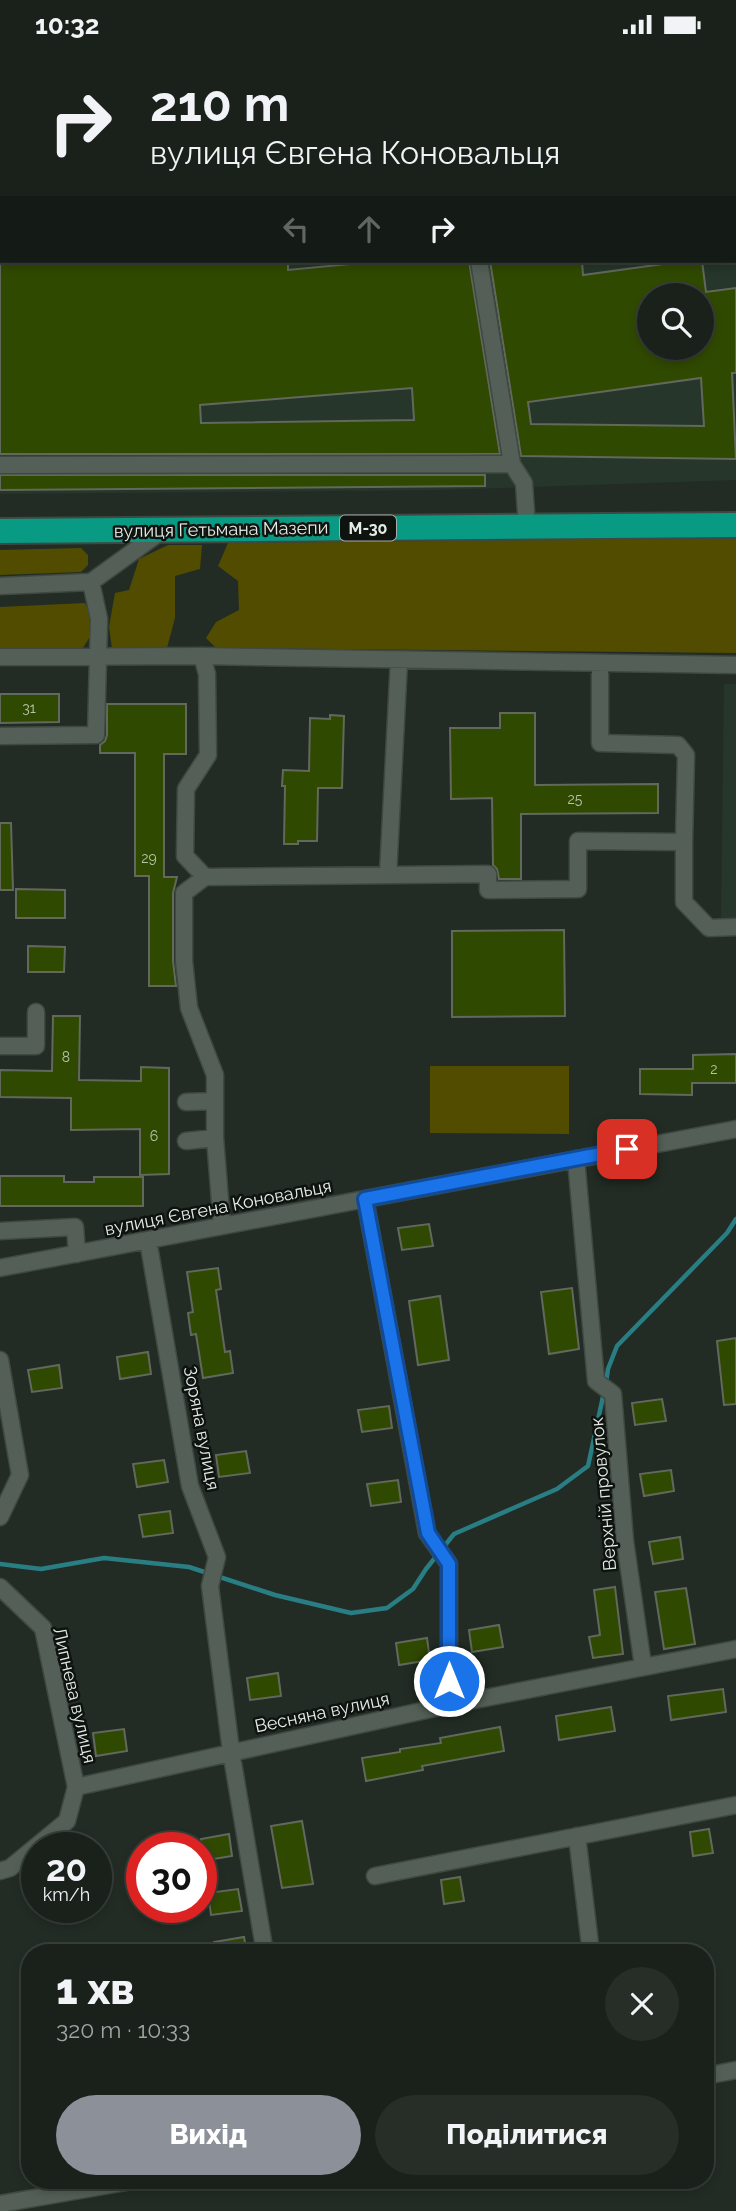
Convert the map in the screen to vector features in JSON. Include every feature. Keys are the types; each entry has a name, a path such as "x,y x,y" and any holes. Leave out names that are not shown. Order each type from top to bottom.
{"highway":[{"name":"вулиця Гетьмана Мазепи","path":"0,531 736,525"}],"street":[{"path":"479,263 512,464 524,483 527,527"},
{"path":"0,465 512,464"},
{"path":"0,586 91,582 163,530"},
{"path":"0,736 96,735 99,619 91,582"},
{"path":"202,656 207,674 208,755 186,789 185,856 205,877"},
{"path":"0,657 202,656 736,665"},
{"path":"388,875 398,660"},
{"path":"600,664 600,743 678,745 685,755 684,902 709,927 736,927"},
{"path":"222,1226 215,1139 215,1075 189,1008 184,961 184,893 205,877 388,875 488,874 488,890 578,889 578,841 684,842"},
{"path":"0,1046 36,1046 36,1012"},
{"path":"186,1102 215,1101"},
{"name":"вулиця Євгена Коновальця","path":"0,1268 734,1129"},
{"path":"186,1141 215,1139"},
{"name":"Верхній провулок","path":"576,1159 596,1381 613,1394 625,1541 643,1666"},
{"path":"365,1199 428,1533 449,1564 449,1705"},
{"path":"0,1231 75,1227 77,1254"},
{"name":"Зоряна вулиця","path":"148,1240 191,1486 217,1557 210,1586 231,1751 263,1944"},
{"path":"0,1360 20,1475 0,1517"},
{"name":"Липнева вулиця","path":"0,1587 43,1628 76,1787"},
{"name":"Весняна вулиця","path":"76,1787 449,1705 736,1649"},
{"path":"0,1871 10,1868 67,1821 76,1787"},
{"path":"374,1876 736,1805"},
{"path":"577,1836 590,1944"},
{"path":"714,2074 736,2070"},
{"path":"0,2204 86,2189"}],"shaded area":[{"path":"0,263 736,263 736,480 441,490 0,494"},
{"path":"736,538 736,653 216,648 206,638 216,622 239,610 238,581 218,566 228,543"},
{"path":"168,545 202,545 200,569 175,576 175,618 167,648 112,648 109,627 115,593 129,590 139,559"},
{"path":"81,548 88,555 88,565 81,572 0,575 0,550"},
{"path":"85,603 92,626 90,637 82,649 0,650 0,607"},
{"path":"724,684 736,684 736,922 721,922"},
{"path":"430,1066 569,1066 569,1134 430,1133"}],"building":[{"path":"0,263 288,263 288,270 361,263 469,263 500,454 0,454","holes":["412,388 414,420 201,423 200,405"]},
{"path":"490,263 582,263 583,275 670,263 702,263 705,283 637,283 637,360 714,360 714,291 736,288 736,373 732,373 736,459 521,456","holes":["701,378 704,426 531,424 528,402"]},
{"path":"0,475 485,475 485,486 0,490"},
{"path":"0,694 59,694 59,722 0,723"},
{"path":"107,704 186,704 186,754 164,754 164,877 177,877 173,893 173,961 176,986 149,986 149,876 135,876 135,753 100,753 100,745 107,735"},
{"path":"500,713 535,713 535,785 658,784 658,813 521,814 521,879 499,879 497,869 493,865 492,798 451,799 450,728 500,728"},
{"path":"330,715 344,716 342,788 318,788 317,841 284,844 283,770 309,771 310,718 330,719"},
{"path":"0,823 11,823 13,890 0,890"},
{"path":"16,889 65,890 65,918 16,918"},
{"path":"564,930 565,1016 452,1017 452,931"},
{"path":"28,946 65,947 64,972 28,972"},
{"path":"53,1016 80,1016 79,1080 141,1081 141,1067 169,1068 169,1174 140,1175 140,1129 71,1130 71,1098 0,1097 0,1070 52,1071"},
{"path":"736,1054 736,1083 692,1083 692,1095 640,1094 640,1069 693,1069 693,1055"},
{"path":"0,1176 64,1176 64,1182 94,1182 94,1177 143,1177 143,1206 0,1206"},
{"path":"429,1224 433,1246 402,1250 398,1228"},
{"path":"218,1268 221,1289 216,1290 225,1352 230,1351 233,1373 203,1378 196,1334 191,1335 188,1313 193,1312 187,1272"},
{"path":"572,1288 579,1349 549,1354 541,1292"},
{"path":"440,1296 449,1360 418,1365 409,1301"},
{"path":"736,1338 736,1404 724,1405 717,1341"},
{"path":"148,1352 151,1374 120,1379 117,1357"},
{"path":"59,1365 62,1388 32,1392 28,1370"},
{"path":"662,1399 666,1421 635,1425 632,1403"},
{"path":"389,1406 392,1428 362,1432 358,1410"},
{"path":"246,1451 250,1473 219,1477 216,1455"},
{"path":"164,1460 168,1482 137,1487 133,1464"},
{"path":"671,1470 674,1491 644,1496 640,1474"},
{"path":"398,1480 401,1502 371,1506 367,1484"},
{"path":"170,1511 173,1533 143,1537 139,1515"},
{"path":"680,1537 683,1559 653,1564 649,1542"},
{"path":"615,1587 623,1654 593,1658 589,1637 600,1635 594,1590"},
{"path":"686,1588 695,1644 664,1649 655,1592"},
{"path":"499,1625 503,1647 472,1652 469,1630"},
{"path":"427,1638 430,1660 399,1665 396,1643"},
{"path":"278,1673 281,1696 250,1700 247,1678"},
{"path":"723,1689 726,1712 671,1720 668,1696"},
{"path":"611,1707 615,1731 559,1740 556,1716"},
{"path":"500,1727 504,1751 422,1766 423,1770 366,1781 362,1758 441,1743 440,1738"},
{"path":"124,1729 127,1751 96,1756 93,1733"},
{"path":"302,1821 313,1884 282,1888 271,1826"},
{"path":"709,1829 713,1853 693,1856 690,1832"},
{"path":"229,1834 232,1856 217,1858 217,1836"},
{"path":"460,1877 464,1901 444,1904 441,1880"},
{"path":"238,1889 242,1911 217,1914 217,1892"},
{"path":"244,1937 245,1944 214,1944"}],"waterway":[{"path":"606,1383 617,1346 727,1233 736,1219"},
{"path":"0,1564 41,1569 104,1558 189,1567 275,1595 351,1613 387,1608 413,1589 454,1534 557,1489 588,1466 604,1392"}],"route":[{"path":"449,1681 449,1564 428,1533 365,1199 627,1149"}]}
